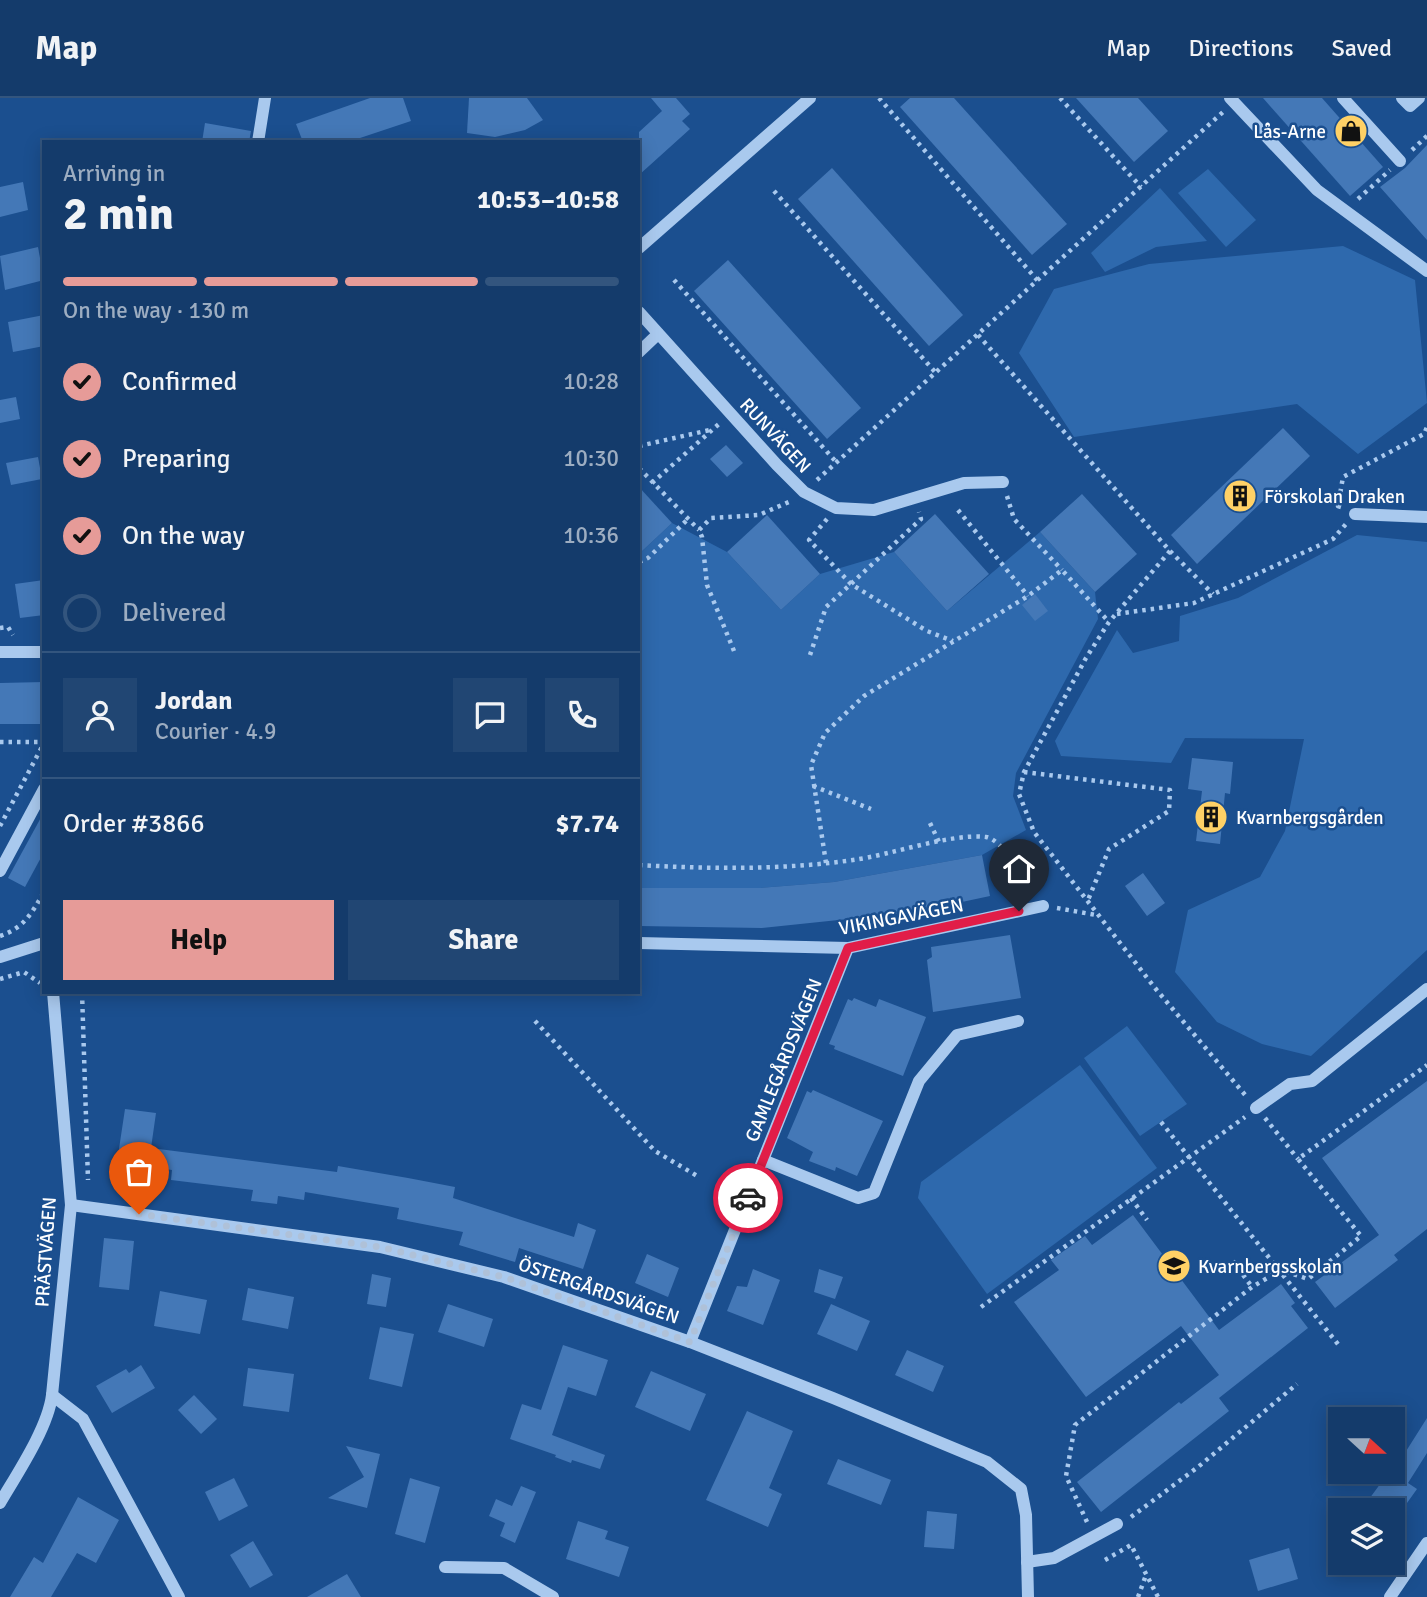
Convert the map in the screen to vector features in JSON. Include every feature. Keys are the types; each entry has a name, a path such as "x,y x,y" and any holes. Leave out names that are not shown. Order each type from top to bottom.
{"street":[{"path":"258,140 265,98"},
{"path":"640,247 810,98"},
{"path":"1343,98 1399,161"},
{"path":"1402,98 1410,106 1419,98"},
{"path":"1232,100 1317,190 1427,271"},
{"name":"RUNVÄGEN","path":"640,313 804,492 836,508 874,510 964,483 1003,482"},
{"path":"640,351 658,334"},
{"path":"1356,514 1427,517"},
{"path":"0,652 42,652"},
{"path":"0,871 42,793"},
{"name":"VIKINGAVÄGEN","path":"640,943 848,948 1043,906"},
{"path":"0,957 42,944"},
{"name":"GAMLEGÅRDSVÄGEN","path":"690,1342 848,948"},
{"path":"1256,1108 1290,1084 1312,1080 1427,989"},
{"name":"PRÄSTVÄGEN","path":"0,1503 51,1405 71,1205 53,994"},
{"path":"763,1160 858,1198 874,1193 919,1082 957,1035 1018,1021"},
{"name":"ÖSTERGÅRDSVÄGEN","path":"71,1205 380,1247 504,1277 690,1342 987,1462 1021,1489 1026,1515 1028,1597"},
{"path":"52,1395 83,1419 179,1597"},
{"path":"1027,1562 1054,1558 1117,1524"},
{"path":"1390,1597 1427,1543"},
{"path":"445,1567 504,1568 553,1597"}],"path":[{"path":"879,98 1038,281"},
{"path":"1060,98 1141,187"},
{"path":"699,530 711,518 759,515 804,492 1141,187 1232,100"},
{"path":"774,191 936,373"},
{"path":"674,280 837,463"},
{"path":"978,335 1170,551 1213,594"},
{"path":"1116,614 1194,603 1333,538 1356,514 1338,506 1343,477 1424,434 1427,427"},
{"path":"640,446 713,429 652,482"},
{"path":"640,469 699,530 708,585 734,651"},
{"path":"1003,482 1014,519 1109,622"},
{"path":"810,654 826,607 921,519 915,498"},
{"path":"836,508 809,540 851,584 927,631 953,640"},
{"path":"958,510 1028,596"},
{"path":"640,561 655,551 688,519"},
{"path":"1093,1536 1066,1476 1075,1425 1252,1287 1281,1270 1308,1279 1361,1236 1097,915 1034,832 1019,794 1024,772 1109,622 1170,551"},
{"path":"826,863 811,765 824,733 864,696 1028,596 1062,570"},
{"path":"0,741 42,743"},
{"path":"1,823 42,747"},
{"path":"1024,772 1170,790 1169,811 1109,849 1088,901"},
{"path":"813,785 871,809"},
{"path":"930,823 939,842"},
{"path":"640,865 777,867 855,860 939,842 987,837 998,843 1043,906 1097,915"},
{"path":"1018,893 1030,888"},
{"path":"0,936 15,931 29,918 42,895"},
{"path":"0,979 24,972 42,984"},
{"path":"535,1021 655,1151 699,1177"},
{"path":"1297,1158 1427,1065"},
{"path":"1161,1122 1341,1348"},
{"path":"981,1307 1230,1129"},
{"path":"1131,1198 1147,1220"},
{"path":"1233,1261 1252,1287"},
{"path":"1117,1524 1140,1512 1297,1384"},
{"path":"1105,1560 1131,1545 1158,1597"},
{"path":"1138,1597 1146,1574"}],"shaded area":[{"path":"1208,169 1256,220 1226,247 1178,193"},
{"path":"1160,188 1207,241 1156,247 1105,272 1091,253"},
{"path":"1343,246 1415,280 1427,403 1358,454 1297,404 1074,437 1019,353 1054,289 1149,264"},
{"path":"672,523 727,552 781,610 820,574 894,552 947,611 1040,532 1095,592 1098,619 1016,773 1013,796 1026,830 982,855 834,882 760,888 640,888 640,553"},
{"path":"1357,535 1427,542 1427,950 1311,1056 1262,1044 1217,1022 1175,972 1188,910 1260,877 1285,831 1304,739 1185,738 1171,763 1061,756 1055,741 1117,630 1133,653 1179,641 1180,616 1238,598"},
{"path":"1127,1026 1187,1104 1140,1136 1084,1058"},
{"path":"1080,1065 1157,1168 987,1294 918,1198 921,1182"}],"building":[{"path":"370,98 403,98 411,121 354,140 302,140 296,124"},
{"path":"469,98 527,98 543,120 525,130 495,137 467,133"},
{"path":"651,98 676,98 690,114 682,121 690,129 640,174 639,132 662,111"},
{"path":"910,98 954,98 1067,224 1032,255 900,107"},
{"path":"1076,98 1138,98 1168,131 1134,162"},
{"path":"1263,98 1322,98 1383,167 1350,196"},
{"path":"205,123 251,131 249,140 202,140"},
{"path":"1427,145 1427,240 1380,187 1405,168"},
{"path":"832,168 963,315 929,346 798,199"},
{"path":"23,182 28,210 0,217 0,187"},
{"path":"38,247 42,281 5,290 0,256"},
{"path":"728,260 861,408 827,439 694,291"},
{"path":"42,315 42,346 13,352 8,322"},
{"path":"16,397 20,419 0,423 0,400"},
{"name":"Förskolan Draken","path":"1283,428 1310,456 1197,564 1171,535"},
{"path":"726,445 743,463 727,477 710,459"},
{"path":"38,457 42,479 11,485 6,463"},
{"path":"640,488 672,523 640,553"},
{"path":"1082,494 1137,554 1095,592 1040,532"},
{"path":"935,514 989,574 947,611 894,552"},
{"path":"767,515 820,574 781,610 727,552"},
{"path":"42,580 42,615 20,618 15,584"},
{"path":"1035,594 1048,611 1035,621 1022,605"},
{"path":"42,682 42,724 0,724 0,683"},
{"name":"Kvarnbergsgården","path":"1192,758 1233,762 1230,794 1225,793 1220,844 1196,841 1202,791 1188,789"},
{"path":"42,816 42,856 25,887 8,878"},
{"path":"982,855 990,896 915,912 762,928 640,926 640,888 760,888 834,882"},
{"path":"1143,873 1165,903 1147,916 1125,886"},
{"path":"1010,935 1021,998 933,1012 927,960 932,957 931,947"},
{"path":"854,998 876,1007 879,999 926,1017 903,1076 834,1049 835,1046 829,1044 848,999 852,1001"},
{"path":"1427,1081 1427,1229 1394,1255 1398,1260 1335,1308 1315,1282 1379,1235 1322,1158"},
{"path":"813,1090 883,1121 857,1176 836,1167 835,1171 809,1161 813,1152 787,1138 807,1091 811,1093"},
{"path":"125,1109 156,1113 151,1148 337,1172 338,1166 408,1178 455,1187 453,1198 574,1237 578,1223 596,1230 583,1269 519,1248 515,1262 459,1245 463,1232 397,1219 399,1208 305,1192 304,1200 278,1196 277,1204 251,1201 253,1190 171,1180 172,1170 117,1162"},
{"path":"1133,1215 1219,1330 1281,1284 1295,1303 1291,1306 1308,1328 1219,1398 1229,1411 1101,1512 1077,1482 1179,1402 1181,1404 1219,1375 1181,1326 1086,1397 1014,1302 1059,1270 1051,1260 1085,1236 1092,1245"},
{"path":"104,1238 134,1241 129,1290 99,1287"},
{"path":"647,1254 679,1268 668,1297 635,1283"},
{"path":"753,1269 780,1280 763,1325 727,1311 737,1286 747,1287"},
{"path":"819,1269 843,1277 835,1299 814,1292"},
{"path":"372,1274 391,1278 386,1307 367,1304"},
{"path":"248,1288 294,1297 288,1329 242,1320"},
{"path":"160,1291 207,1300 200,1334 154,1326"},
{"path":"448,1304 493,1319 484,1347 438,1332"},
{"path":"831,1304 870,1321 857,1351 817,1334"},
{"path":"380,1327 414,1334 402,1387 369,1379"},
{"path":"563,1345 608,1360 596,1396 568,1387 552,1435 605,1455 600,1469 572,1460 571,1463 510,1439 522,1404 541,1410"},
{"path":"907,1350 944,1366 933,1392 895,1375"},
{"path":"141,1365 155,1388 112,1413 96,1386 126,1369 129,1373"},
{"path":"248,1368 294,1374 289,1412 243,1406"},
{"path":"651,1371 706,1394 690,1431 635,1407"},
{"path":"194,1395 217,1419 201,1434 178,1410"},
{"path":"747,1411 793,1431 769,1488 782,1494 768,1527 706,1500"},
{"path":"1427,1418 1427,1453 1408,1483 1417,1489 1405,1506 1405,1498 1370,1498 1380,1484 1405,1484 1405,1453"},
{"path":"346,1446 380,1454 367,1508 328,1498 364,1477"},
{"path":"838,1459 891,1480 881,1505 827,1484"},
{"path":"234,1478 248,1506 219,1521 205,1492"},
{"path":"410,1478 440,1487 425,1543 395,1534"},
{"path":"521,1486 536,1492 515,1543 500,1536 505,1523 489,1516 496,1499 512,1506"},
{"path":"78,1497 119,1520 96,1563 77,1553 51,1597 10,1597 34,1557 43,1563"},
{"path":"927,1511 957,1514 954,1549 924,1547"},
{"path":"578,1521 608,1531 605,1539 629,1547 619,1577 566,1559"},
{"path":"253,1541 273,1575 250,1588 230,1555"},
{"path":"1289,1548 1298,1579 1258,1591 1249,1560"},
{"path":"347,1574 361,1597 307,1597"}],"way so far":[{"path":"139,1214 380,1247 504,1277 690,1342 748,1198"}],"place":[{"name":"Lås-Arne","path":"1351,131"},
{"name":"Förskolan Draken","path":"1240,496"},
{"name":"Kvarnbergsgården","path":"1211,817"},
{"name":"Kvarnbergsskolan","path":"1174,1266"}],"route":[{"path":"748,1198 848,948 1019,911"}]}
